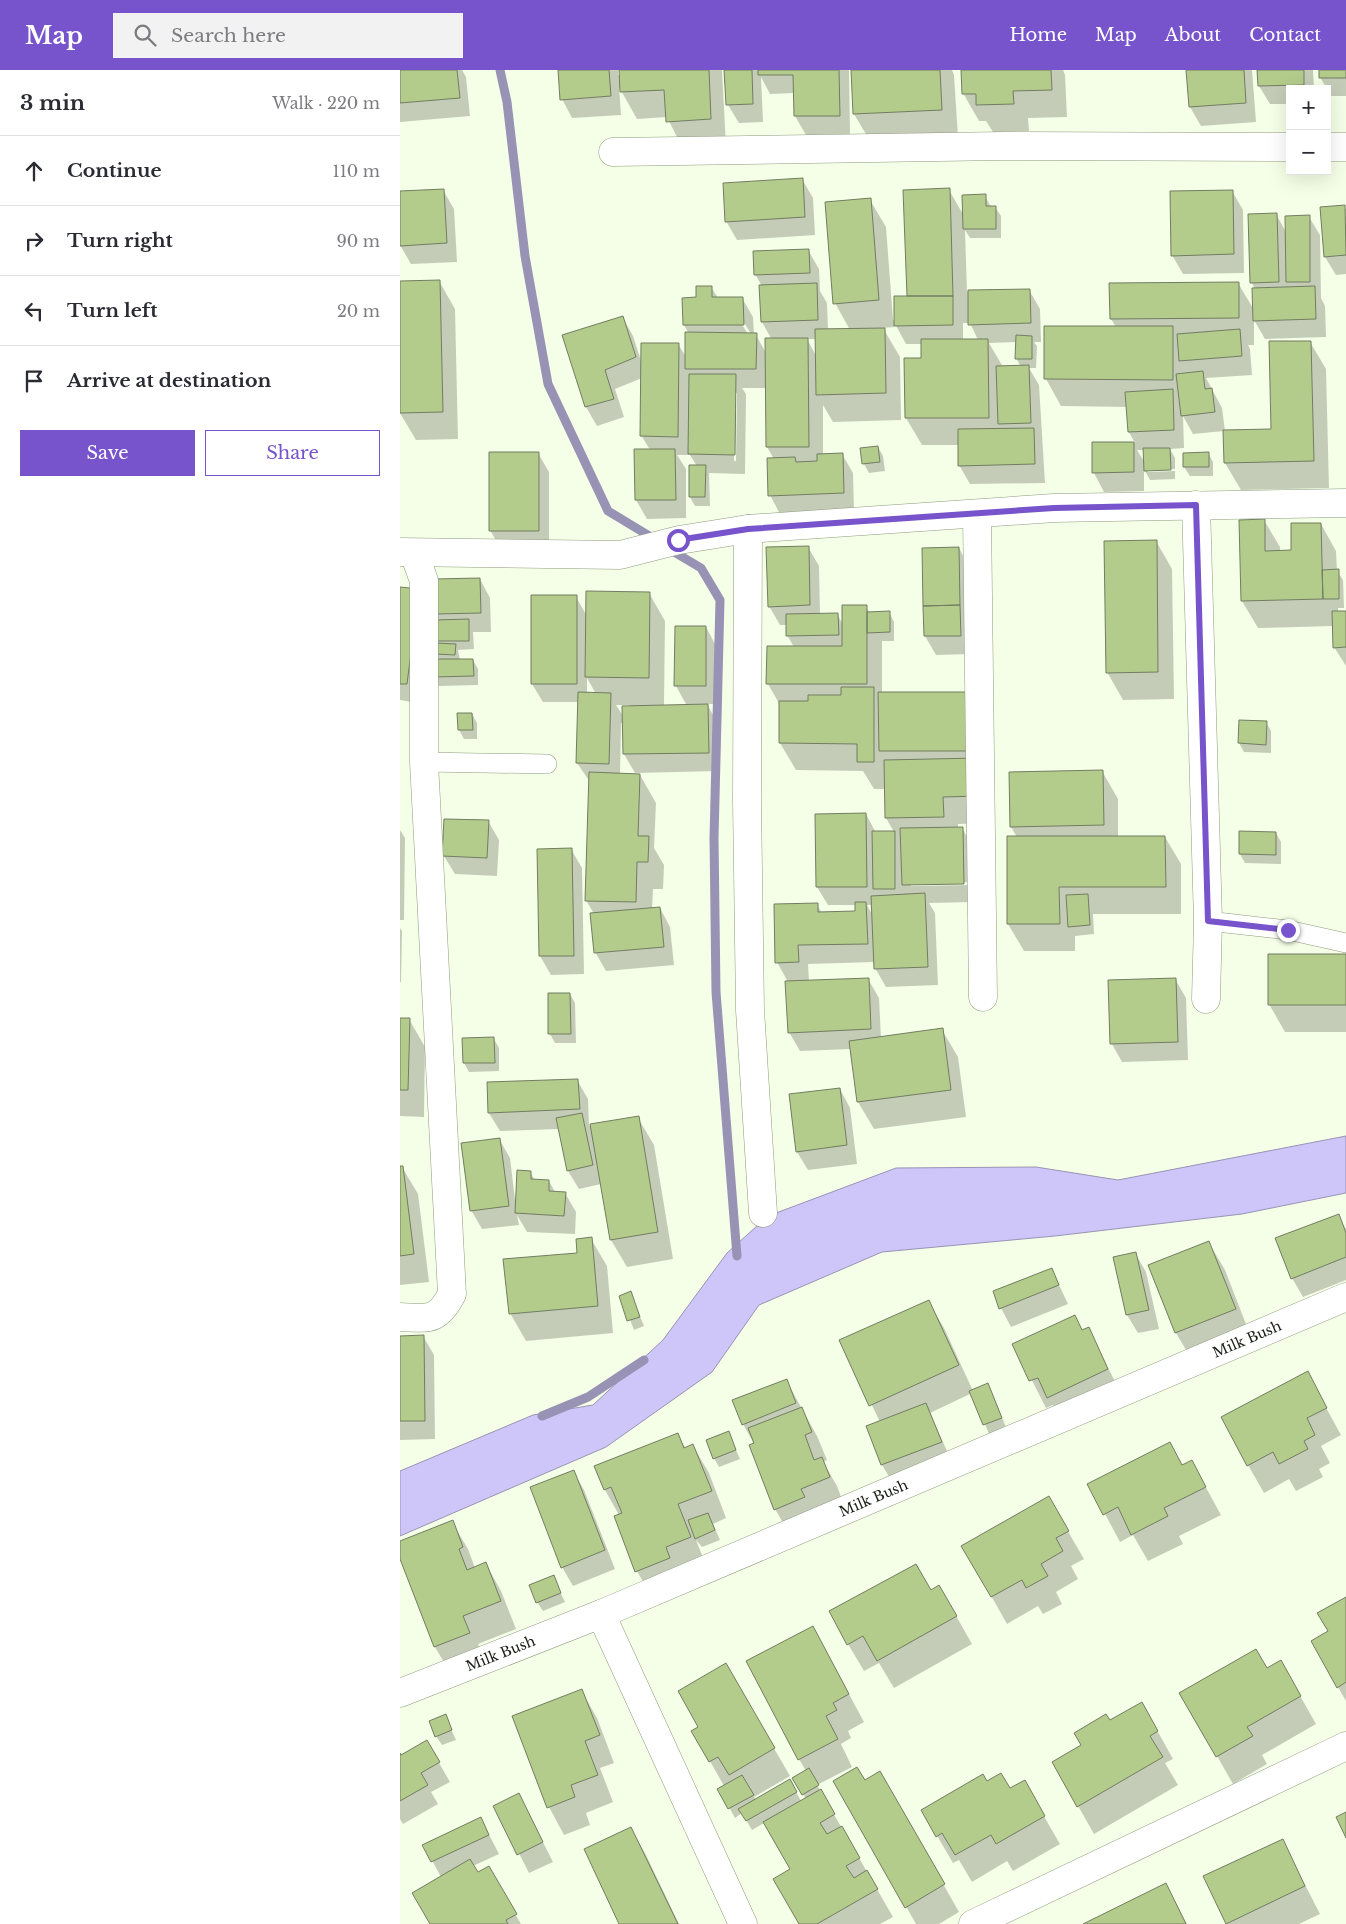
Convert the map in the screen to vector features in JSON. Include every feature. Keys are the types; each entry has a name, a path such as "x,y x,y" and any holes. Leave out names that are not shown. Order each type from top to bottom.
{"street":[{"path":"613,152 1004,146 1286,146"},
{"path":"1331,147 1346,147"},
{"path":"407,553 620,555 678,540 748,529 977,515 1054,508 1346,503"},
{"path":"1196,505 1208,921 1206,999"},
{"path":"977,515 983,997"},
{"path":"748,529 747,801 750,1010 763,1213"},
{"path":"400,1318 430,1318 444,1310 452,1294 424,762 424,581 407,553"},
{"name":"Milk Bush","path":"400,1693 601,1614 1346,1297"},
{"path":"601,1614 743,1924"},
{"path":"973,1924 1346,1746"}],"lane":[{"path":"424,762 547,764"},
{"path":"1208,921 1288,930 1346,943"}],"shaded area":[{"path":"1346,1136 1346,1193 1242,1214 1055,1236 882,1252 759,1305 712,1372 606,1447 400,1536 400,1471 533,1415 593,1405 663,1340 727,1253 768,1216 896,1168 1036,1167 1118,1180"}],"building":[{"path":"400,70 457,70 460,98 400,103"},
{"path":"558,70 609,70 611,96 560,100"},
{"path":"619,70 709,70 711,119 666,122 664,90 620,92"},
{"path":"724,70 752,70 753,104 726,105"},
{"path":"758,70 839,70 840,116 794,116 793,75 758,75"},
{"path":"851,70 940,70 942,110 853,114"},
{"path":"961,70 1051,70 1052,90 1013,91 1014,104 976,105 976,94 962,94"},
{"path":"1186,70 1244,70 1246,103 1189,107"},
{"path":"1257,70 1304,70 1304,85 1258,86"},
{"path":"1319,70 1346,70 1346,78 1319,78"},
{"path":"803,178 805,217 725,222 723,183"},
{"path":"950,188 953,296 907,296 903,190"},
{"path":"444,189 447,243 400,246 400,191"},
{"path":"1233,190 1234,254 1171,256 1170,191"},
{"path":"986,194 986,206 996,206 996,229 963,229 962,195"},
{"path":"871,198 879,300 833,304 825,202"},
{"path":"1345,205 1346,255 1324,257 1320,207"},
{"path":"1277,213 1279,282 1250,283 1248,214"},
{"path":"1310,215 1310,282 1286,282 1285,216"},
{"path":"809,249 810,273 754,275 753,251"},
{"path":"440,280 443,412 400,413 400,281"},
{"path":"1239,282 1239,318 1110,319 1109,283"},
{"path":"817,283 818,320 761,322 759,285"},
{"path":"696,286 712,286 712,297 743,297 744,325 683,325 682,298 696,297"},
{"path":"1315,286 1316,319 1253,321 1252,288"},
{"path":"1030,289 1031,323 968,325 968,290"},
{"path":"894,296 953,296 953,325 894,326"},
{"path":"623,316 636,357 605,370 614,399 585,407 562,335"},
{"path":"1044,326 1173,326 1173,380 1044,379"},
{"path":"885,328 886,393 816,395 815,329"},
{"path":"1240,329 1242,356 1179,361 1177,334"},
{"path":"685,332 757,333 756,369 685,369"},
{"path":"1016,335 1032,336 1032,359 1015,359"},
{"path":"765,338 808,338 809,447 766,447"},
{"path":"921,339 988,339 989,418 905,418 904,358 921,358"},
{"path":"1269,341 1311,341 1314,461 1224,463 1223,430 1271,429"},
{"path":"641,343 679,343 678,437 640,436"},
{"path":"1029,365 1031,423 998,424 996,366"},
{"path":"1203,371 1205,389 1212,388 1215,412 1181,416 1176,374"},
{"path":"689,374 736,374 735,455 688,454"},
{"path":"1173,389 1174,430 1128,432 1125,392"},
{"path":"1034,428 1035,464 958,466 958,429"},
{"path":"1092,442 1134,442 1134,472 1092,473"},
{"path":"878,446 880,462 862,464 860,448"},
{"path":"1143,448 1170,448 1171,470 1144,471"},
{"path":"634,449 675,449 676,500 635,500"},
{"path":"489,452 539,452 539,531 489,531"},
{"path":"1209,452 1209,467 1183,467 1183,453"},
{"path":"843,453 844,493 768,496 767,458 795,457 796,462 817,461 817,454"},
{"path":"689,465 706,465 705,497 689,497"},
{"path":"1265,519 1265,551 1291,550 1291,523 1321,523 1323,599 1241,601 1239,520"},
{"path":"1157,540 1158,672 1106,673 1104,541"},
{"path":"809,546 810,605 768,607 766,547"},
{"path":"959,547 960,605 923,606 922,548"},
{"path":"1339,569 1339,599 1323,599 1322,570"},
{"path":"480,578 481,613 435,614 434,579"},
{"path":"400,587 419,589 407,684 400,684"},
{"path":"586,591 650,592 649,678 585,677"},
{"path":"531,595 577,595 577,684 531,684"},
{"path":"842,605 867,605 867,684 766,684 767,646 842,646"},
{"path":"960,605 961,636 924,636 923,606"},
{"path":"890,611 890,632 867,633 867,612"},
{"path":"1332,611 1346,611 1346,647 1333,648"},
{"path":"838,613 839,635 786,636 786,614"},
{"path":"469,619 469,641 436,641 435,620"},
{"path":"675,626 706,626 706,686 674,686"},
{"path":"435,643 456,644 455,655 435,654"},
{"path":"432,659 473,659 474,676 433,677"},
{"path":"841,687 874,687 874,762 857,762 857,744 779,743 779,701 808,701 808,695 841,695"},
{"path":"578,692 611,693 609,764 576,763"},
{"path":"878,692 967,692 968,751 879,751"},
{"path":"708,704 709,753 623,754 622,706"},
{"path":"457,713 472,713 473,730 458,730"},
{"path":"1239,720 1267,721 1266,745 1238,743"},
{"path":"978,758 979,796 943,797 944,817 885,818 884,760"},
{"path":"1103,770 1104,825 1010,827 1009,772"},
{"path":"589,772 640,774 638,836 649,836 648,862 637,862 636,902 585,901"},
{"path":"866,813 867,887 816,887 815,814"},
{"path":"444,819 489,820 487,858 442,856"},
{"path":"963,827 964,884 902,885 900,828"},
{"path":"872,831 895,831 895,889 873,889"},
{"path":"1239,831 1276,832 1276,855 1239,854"},
{"path":"1007,836 1165,836 1166,887 1059,887 1060,924 1007,924"},
{"path":"572,848 574,956 539,956 537,849"},
{"path":"925,893 928,967 874,969 871,896"},
{"path":"1088,894 1090,925 1068,927 1066,895"},
{"path":"855,902 866,902 868,944 798,945 799,962 775,963 774,904 818,903 818,912 855,911"},
{"path":"660,907 664,947 594,953 590,913"},
{"path":"1268,954 1346,954 1346,1005 1268,1005"},
{"path":"869,978 871,1029 788,1033 785,981"},
{"path":"1176,978 1178,1042 1110,1044 1108,980"},
{"path":"548,993 570,993 571,1034 548,1034"},
{"path":"400,1018 410,1018 408,1090 400,1090"},
{"path":"943,1028 951,1090 857,1102 849,1041"},
{"path":"494,1037 495,1063 463,1063 462,1038"},
{"path":"578,1079 580,1109 488,1113 487,1082"},
{"path":"840,1088 847,1145 796,1152 789,1094"},
{"path":"582,1113 593,1165 567,1171 556,1118"},
{"path":"639,1116 658,1232 610,1240 590,1124"},
{"path":"500,1138 509,1206 470,1211 461,1143"},
{"path":"400,1166 403,1166 414,1254 400,1256"},
{"path":"517,1170 531,1171 531,1179 549,1180 549,1191 566,1192 564,1216 515,1213"},
{"path":"1339,1214 1346,1233 1346,1257 1291,1279 1275,1238"},
{"path":"592,1237 598,1306 509,1314 503,1259 577,1253 576,1239"},
{"path":"1209,1241 1236,1309 1175,1333 1148,1265"},
{"path":"1136,1252 1149,1310 1126,1315 1113,1257"},
{"path":"1052,1268 1059,1285 999,1309 993,1291"},
{"path":"631,1291 640,1317 627,1321 619,1296"},
{"path":"929,1300 959,1365 869,1406 839,1340"},
{"path":"1075,1315 1082,1330 1089,1327 1108,1369 1047,1398 1038,1378 1029,1381 1012,1344"},
{"path":"424,1335 425,1421 400,1421 400,1336"},
{"path":"1308,1371 1327,1408 1307,1418 1315,1435 1304,1441 1308,1449 1279,1464 1273,1452 1247,1466 1221,1417"},
{"path":"787,1379 796,1403 742,1425 732,1400"},
{"path":"988,1383 1002,1418 983,1425 969,1391"},
{"path":"926,1403 942,1442 881,1465 866,1426"},
{"path":"802,1407 812,1432 805,1435 814,1460 822,1457 830,1477 801,1489 805,1497 774,1510 749,1445 754,1443 748,1428"},
{"path":"729,1431 736,1450 713,1459 706,1440"},
{"path":"678,1433 684,1448 693,1444 712,1491 678,1504 691,1537 666,1547 670,1558 635,1572 614,1516 622,1513 611,1487 604,1490 594,1466"},
{"path":"1170,1442 1182,1465 1192,1460 1206,1487 1164,1508 1168,1516 1131,1535 1118,1507 1103,1515 1087,1484"},
{"path":"574,1470 605,1550 561,1568 530,1487"},
{"path":"1049,1496 1069,1531 1056,1538 1063,1551 1041,1564 1048,1576 1026,1588 1022,1580 991,1597 961,1546"},
{"path":"708,1513 715,1530 695,1539 688,1520"},
{"path":"453,1520 463,1547 459,1549 467,1570 486,1562 501,1601 463,1616 470,1633 434,1647 400,1559 400,1541"},
{"path":"916,1564 931,1590 939,1585 957,1616 877,1661 863,1636 847,1645 829,1611"},
{"path":"554,1575 561,1593 536,1603 529,1585"},
{"path":"1346,1597 1346,1682 1337,1688 1311,1641 1328,1631 1317,1613"},
{"path":"813,1626 849,1694 833,1703 837,1710 826,1716 838,1739 798,1760 746,1661"},
{"path":"1256,1649 1267,1668 1281,1660 1301,1696 1247,1727 1253,1736 1216,1757 1179,1693"},
{"path":"726,1663 775,1748 729,1775 718,1757 709,1762 691,1731 698,1727 678,1691"},
{"path":"582,1689 600,1735 585,1741 598,1775 571,1785 575,1797 547,1808 512,1716"},
{"path":"1142,1702 1158,1731 1150,1736 1163,1757 1077,1807 1052,1762 1081,1745 1074,1733 1106,1714 1110,1720"},
{"path":"446,1714 452,1730 435,1737 429,1721"},
{"path":"427,1740 440,1762 421,1773 428,1785 400,1801 400,1753 401,1755"},
{"path":"857,1767 865,1780 880,1771 945,1884 905,1908 833,1781"},
{"path":"809,1768 819,1785 802,1795 792,1778"},
{"path":"1001,1773 1010,1788 1025,1780 1045,1816 996,1844 991,1835 955,1855 942,1833 936,1837 921,1810 983,1774 987,1781"},
{"path":"742,1775 754,1795 728,1809 717,1789"},
{"path":"790,1779 797,1792 746,1821 738,1809"},
{"path":"821,1789 835,1814 820,1823 827,1834 842,1826 860,1858 846,1866 854,1878 867,1870 878,1889 817,1924 799,1924 773,1879 790,1869 763,1822"},
{"path":"519,1793 543,1842 517,1855 493,1806"},
{"path":"1346,1812 1346,1838 1336,1817"},
{"path":"481,1817 489,1835 431,1862 422,1845"},
{"path":"631,1827 678,1924 619,1924 584,1849"},
{"path":"1283,1839 1305,1886 1226,1924 1203,1876"},
{"path":"470,1859 478,1872 489,1866 517,1914 506,1920 508,1924 430,1924 412,1893"},
{"path":"1166,1883 1186,1924 1083,1924"}],"waterway":[{"path":"500,70 507,102 525,256 548,384 608,511 656,540"},
{"path":"669,549 701,568 720,600 714,838 716,992 737,1256"},
{"path":"542,1416 588,1397 644,1360"}],"route":[{"path":"678,540 748,529 977,515 1054,508 1196,505 1208,921 1288,930"}]}
